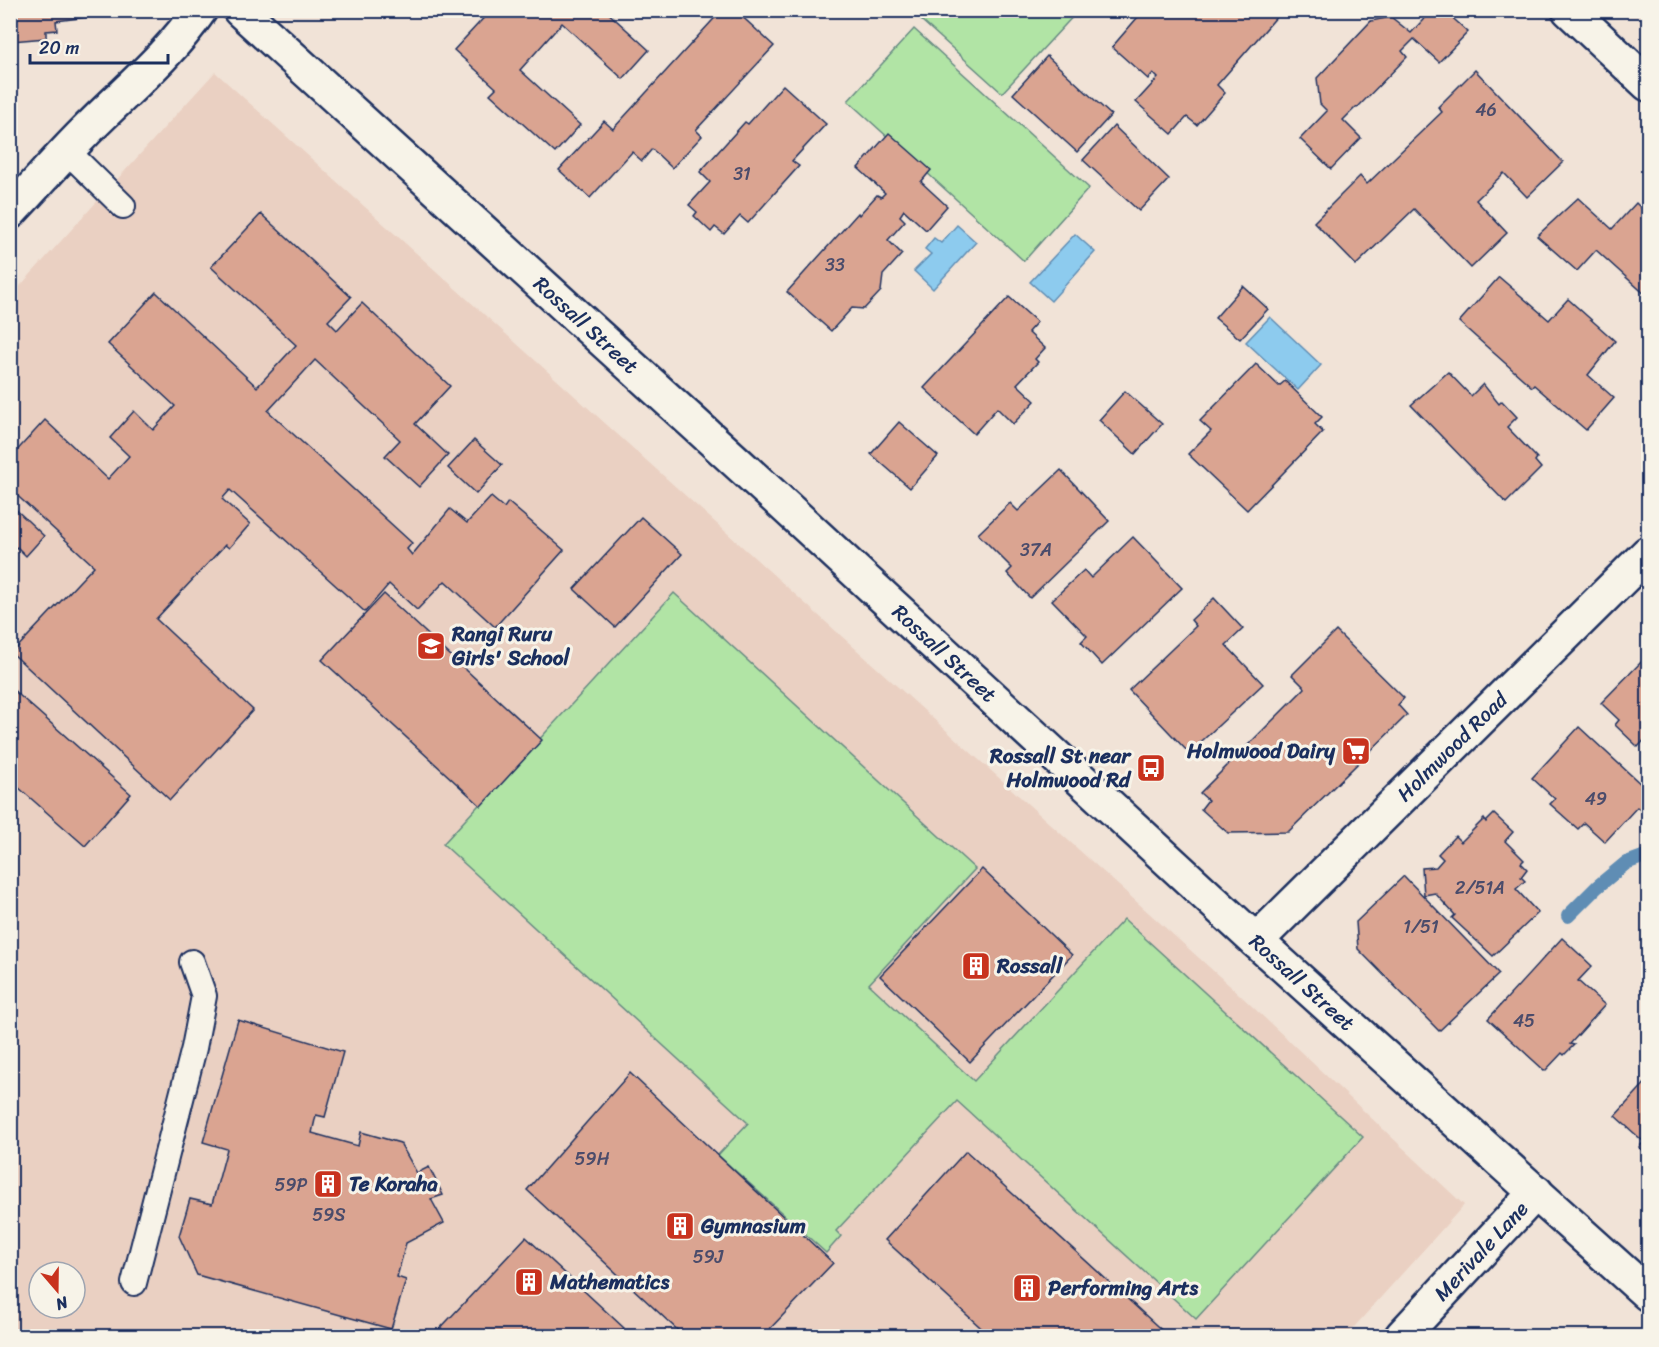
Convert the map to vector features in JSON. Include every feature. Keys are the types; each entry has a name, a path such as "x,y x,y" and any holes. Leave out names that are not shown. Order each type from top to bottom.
{"main road":[{"path":"10,212 82,134 154,66 186,31 200,10"},
{"name":"Rossall Street","path":"240,10 785,506 1256,940 1648,1294"},
{"path":"1569,10 1648,84"},
{"name":"Holmwood Road","path":"1256,940 1648,553"},
{"name":"Merivale Lane","path":"1402,1336 1536,1192"}],"lane":[{"path":"67,151 123,206"},
{"path":"134,1283 194,1048 204,996 192,962"}],"shaded area":[{"name":"Rangi Ruru Girls' School","path":"215,72 1239,994 1464,1205 1346,1336 11,1336 10,297"}],"green space":[{"path":"1075,10 1077,12 1002,93 911,11"},
{"path":"914,29 1089,188 1024,261 848,101"},
{"path":"674,593 975,869 869,984 974,1081 1124,919 1363,1137 1196,1319 957,1101 836,1231 841,1236 826,1253 718,1155 748,1123 443,844"}],"water":[{"path":"957,225 976,242 933,289 914,271 931,254 925,249 934,238 941,243"},
{"path":"1075,234 1095,252 1051,301 1030,282"},
{"path":"1270,317 1321,365 1298,390 1246,342"}],"building":[{"path":"10,10 94,10 95,16 56,21 57,30 46,31 46,38 12,41"},
{"path":"491,10 605,10 649,50 623,79 562,23 520,70 580,125 555,153 490,94 496,88 454,50"},
{"path":"722,10 735,10 774,46 696,130 702,136 672,168 652,149 642,161 632,152 590,198 559,170 604,121 613,129"},
{"path":"1144,10 1275,10 1279,14 1217,85 1225,93 1197,125 1187,117 1172,134 1136,102 1158,78 1153,73 1148,79 1112,47"},
{"path":"1432,10 1444,10 1468,32 1439,62 1414,39 1402,51 1407,57 1343,120 1361,138 1331,169 1300,139 1327,111 1320,104 1317,78 1371,21 1391,17 1411,33"},
{"path":"1047,56 1111,115 1077,152 1013,94"},
{"path":"1475,70 1563,162 1527,197 1504,173 1476,200 1507,233 1471,268 1414,209 1356,265 1314,222 1360,176 1367,184 1442,112 1438,107"},
{"path":"783,85 826,124 792,161 799,166 748,223 740,216 724,234 715,227 711,232 694,216 697,212 689,205 710,182 700,172 745,122 748,124"},
{"path":"1114,126 1169,179 1139,211 1083,160"},
{"path":"889,133 931,170 921,182 947,206 926,230 904,210 900,216 905,221 888,240 902,254 883,275 881,291 864,309 852,308 831,331 787,292 858,213 859,215 877,195 881,197 885,193 858,168"},
{"path":"1578,198 1612,229 1636,203 1648,215 1648,297 1596,250 1577,271 1537,236"},
{"path":"261,214 351,297 328,321 337,330 362,303 450,386 415,424 448,455 419,487 385,456 400,440 315,360 268,411 412,543 407,549 412,555 450,509 467,523 491,497 504,508 508,502 564,550 495,627 445,581 417,610 389,584 365,612 230,490 222,499 250,524 229,548 225,545 156,619 253,710 170,800 12,653 94,566 10,489 10,458 45,420 108,479 129,456 110,438 134,411 153,430 175,406 108,344 156,292 257,387 296,345 211,267"},
{"path":"1499,277 1549,320 1568,299 1615,341 1588,375 1614,398 1586,430 1534,385 1532,387 1459,322"},
{"path":"1243,286 1268,309 1240,339 1215,318"},
{"path":"1009,297 1037,322 1028,332 1045,348 1035,359 1038,362 1017,384 1035,401 1013,424 997,408 974,434 924,388"},
{"path":"1256,364 1279,386 1285,381 1322,417 1315,424 1323,432 1247,510 1188,454 1211,431 1200,421"},
{"path":"1448,372 1471,396 1483,384 1499,404 1502,401 1517,417 1507,427 1537,458 1535,461 1541,468 1506,503 1411,405"},
{"path":"1125,391 1162,424 1135,454 1099,420"},
{"path":"899,422 938,456 910,488 871,454"},
{"path":"474,440 502,465 476,494 448,468"},
{"path":"1061,470 1109,521 1030,598 1007,573 1012,568 978,534 1010,503 1018,511"},
{"path":"10,504 44,536 26,556 17,547 10,554"},
{"path":"641,517 682,554 615,627 574,589"},
{"path":"1133,537 1182,588 1102,665 1081,642 1087,636 1052,600 1084,570 1091,578"},
{"path":"384,594 542,740 481,806 322,660"},
{"path":"1214,598 1243,629 1226,645 1263,684 1189,753 1129,690 1196,626 1191,620"},
{"path":"1336,631 1404,698 1398,705 1407,715 1288,832 1228,833 1201,809 1208,800 1200,793 1305,688 1292,675"},
{"path":"1648,655 1648,736 1638,747 1615,725 1619,720 1601,703"},
{"path":"10,687 131,794 85,846 10,780"},
{"path":"1579,727 1644,787 1648,783 1648,818 1637,807 1605,842 1584,823 1578,829 1550,804 1555,799 1532,778"},
{"path":"1494,814 1513,832 1505,841 1524,860 1521,863 1527,869 1521,877 1525,881 1516,889 1538,913 1493,956 1452,918 1455,915 1435,893 1424,895 1422,868 1436,867 1443,859 1438,854 1455,836 1461,842 1484,819 1486,822"},
{"name":"Rossall","path":"982,869 1072,955 970,1062 880,976"},
{"path":"1404,876 1499,974 1439,1031 1358,949 1356,922"},
{"path":"1562,938 1592,966 1578,981 1605,1005 1570,1044 1574,1045 1564,1055 1562,1053 1545,1071 1488,1019"},
{"name":"Te Koraha","path":"238,1020 343,1052 325,1117 316,1115 312,1133 358,1146 361,1132 400,1143 417,1173 429,1167 443,1195 431,1199 444,1223 406,1243 397,1277 406,1280 391,1329 197,1275 179,1236 190,1199 212,1204 227,1149 203,1142"},
{"name":"Gymnasium","path":"630,1073 833,1263 763,1336 684,1336 527,1190"},
{"path":"1647,1081 1648,1155 1639,1147 1644,1142 1615,1116"},
{"name":"Performing Arts","path":"966,1151 1168,1336 990,1336 885,1240"},
{"name":"Mathematics","path":"526,1237 624,1328 616,1336 433,1336"}],"waterway":[{"path":"1568,916 1597,887 1626,863 1648,855"}],"place":[{"name":"Rangi Ruru Girls' School","path":"431,646"},
{"name":"Holmwood Dairy","path":"1356,751"},
{"name":"Rossall St near Holmwood Rd","path":"1151,768"},
{"name":"Rossall","path":"976,966"},
{"name":"Te Koraha","path":"328,1184"},
{"name":"Gymnasium","path":"680,1226"},
{"name":"Mathematics","path":"529,1282"},
{"name":"Performing Arts","path":"1027,1288"}]}
